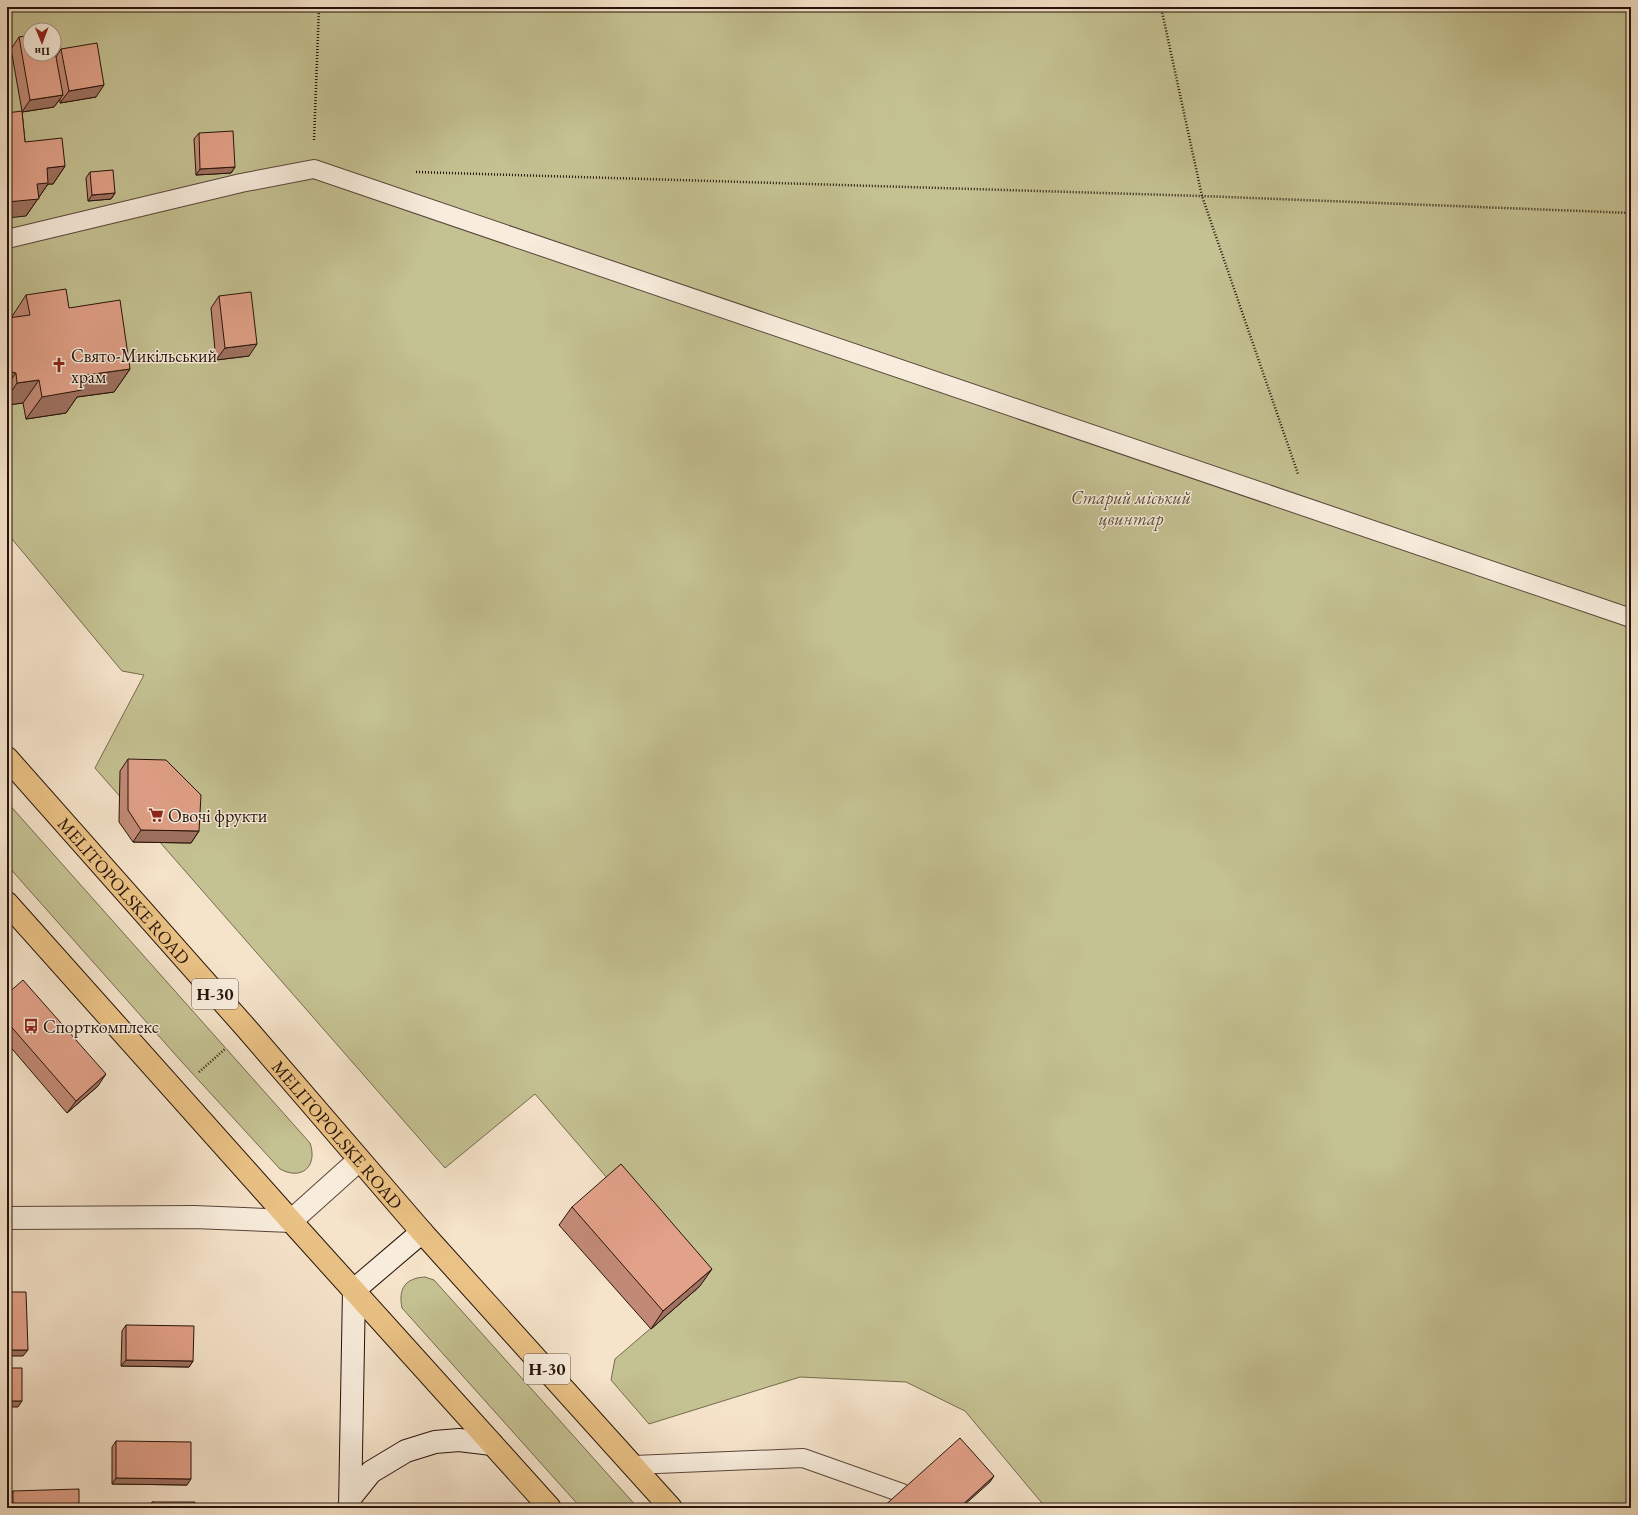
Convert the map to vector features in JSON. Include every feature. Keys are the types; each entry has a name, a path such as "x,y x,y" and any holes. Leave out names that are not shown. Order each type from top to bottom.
{"main road":[{"name":"MELITOPOLSKE ROAD","path":"7,758 247,1029 422,1232 672,1508"},
{"path":"7,903 291,1222 550,1508"}],"street":[{"path":"7,1218 194,1217 291,1222 359,1160"},
{"path":"351,1503 354,1290 422,1232"},
{"path":"351,1503 371,1472 406,1450 435,1442 459,1440 492,1444"}],"lane":[{"path":"7,240 241,183 314,169 1631,618"},
{"path":"634,1465 803,1458 902,1493"}],"path":[{"path":"314,169 319,7"},
{"path":"1161,7 1202,196 1310,509"},
{"path":"409,172 1202,196 1631,213"},
{"path":"176,1093 247,1029"}],"green space":[{"name":"Старий міський цвинтар","path":"7,7 1631,7 1631,1508 1046,1508 965,1411 906,1382 800,1377 649,1424 611,1380 615,1359 700,1286 535,1094 445,1168 95,768 144,675 122,671 7,533"},
{"path":"7,802 310,1143 312,1158 306,1169 295,1173 280,1169 181,1061 7,865"},
{"path":"425,1277 434,1280 638,1508 581,1508 402,1308 401,1295 404,1286 412,1280"}],"building":[{"path":"22,36 22,54 19,37"},
{"path":"97,43 104,85 69,91 62,49"},
{"path":"23,62 57,62 63,95 30,100"},
{"path":"22,111 25,142 62,138 65,166 47,168 48,183 37,184 39,199 7,202 7,113"},
{"path":"233,131 235,167 200,169 199,133"},
{"path":"113,170 115,193 92,195 90,172"},
{"name":"Свято-Микільський храм","path":"66,289 69,308 120,300 130,369 79,376 82,390 42,397 39,380 17,383 16,373 7,371 8,318 30,315 26,295"},
{"path":"251,292 257,344 225,348 219,296"},
{"name":"Овочі фрукти","path":"128,759 166,760 201,795 199,831 141,830 128,810"},
{"path":"23,980 106,1074 76,1101 7,1022 7,994"},
{"path":"621,1164 712,1269 663,1311 572,1207"},
{"path":"7,1292 26,1292 28,1350 7,1350"},
{"path":"126,1325 194,1326 193,1361 126,1360"},
{"path":"7,1368 22,1368 22,1401 7,1401"},
{"path":"960,1438 994,1476 959,1508 882,1508"},
{"path":"116,1441 191,1442 191,1479 116,1478"},
{"path":"79,1489 79,1508 13,1508 13,1491"},
{"path":"152,1502 195,1502 195,1508 152,1508"}],"place":[{"name":"Свято-Микільський храм","path":"59,365"},
{"name":"Овочі фрукти","path":"156,815"},
{"name":"Спорткомплекс","path":"31,1026"}]}
